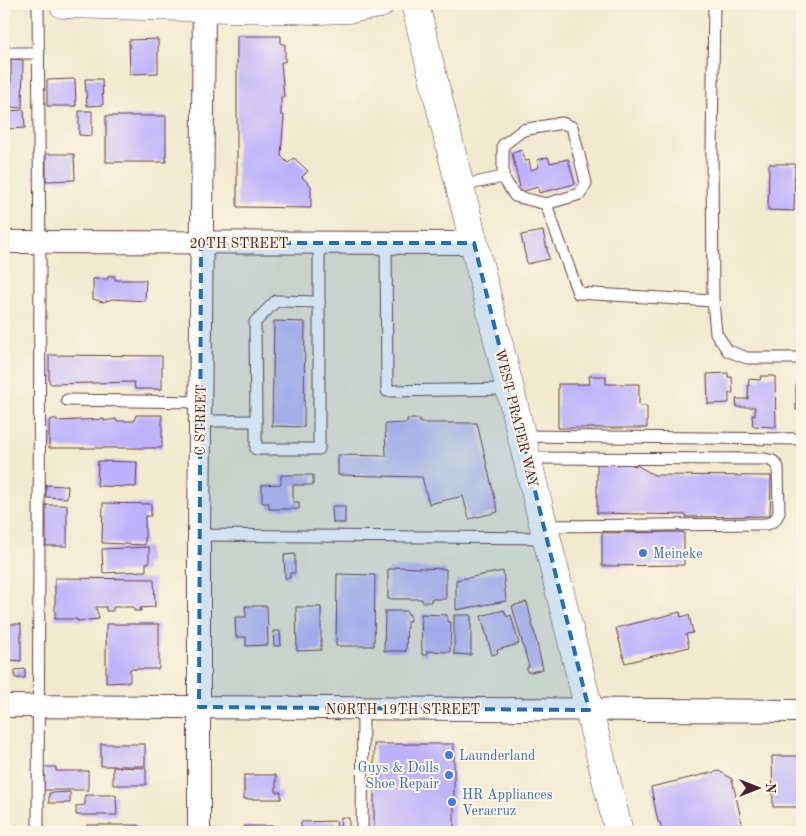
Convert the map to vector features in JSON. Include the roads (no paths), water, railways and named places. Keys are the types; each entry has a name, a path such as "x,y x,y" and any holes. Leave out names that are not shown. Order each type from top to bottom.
{"main road":[{"path":"63,4 204,8 232,6 349,9 380,4"},
{"name":"WEST PRATER WAY","path":"414,4 619,832"}],"street":[{"name":"C STREET","path":"199,832 199,535 204,8"},
{"name":"20TH STREET","path":"4,242 474,244"},
{"name":"NORTH 19TH STREET","path":"4,706 802,711"}],"lane":[{"path":"38,4 40,243 38,832"},
{"path":"714,4 713,300 716,333 728,351 747,358 802,358"},
{"path":"4,53 39,53"},
{"path":"562,123 572,127 586,183 580,194 546,204 515,196 503,177 503,146 524,130 562,123"},
{"path":"460,186 503,177"},
{"path":"546,204 578,293 713,300"},
{"path":"319,243 319,302 319,449 256,449 255,322 276,301 319,302"},
{"path":"386,243 387,390 510,389"},
{"path":"67,400 200,412 256,421"},
{"path":"524,447 802,439"},
{"path":"199,535 545,532 767,524 775,520 779,513 778,466 773,461 765,459 524,447"},
{"path":"362,832 363,709"}],"place":[{"name":"Meineke","path":"643,553"},
{"name":"Launderland","path":"449,755"},
{"name":"Guys & Dolls Shoe Repair","path":"449,775"},
{"name":"HR Appliances Veracruz","path":"452,802"}]}
